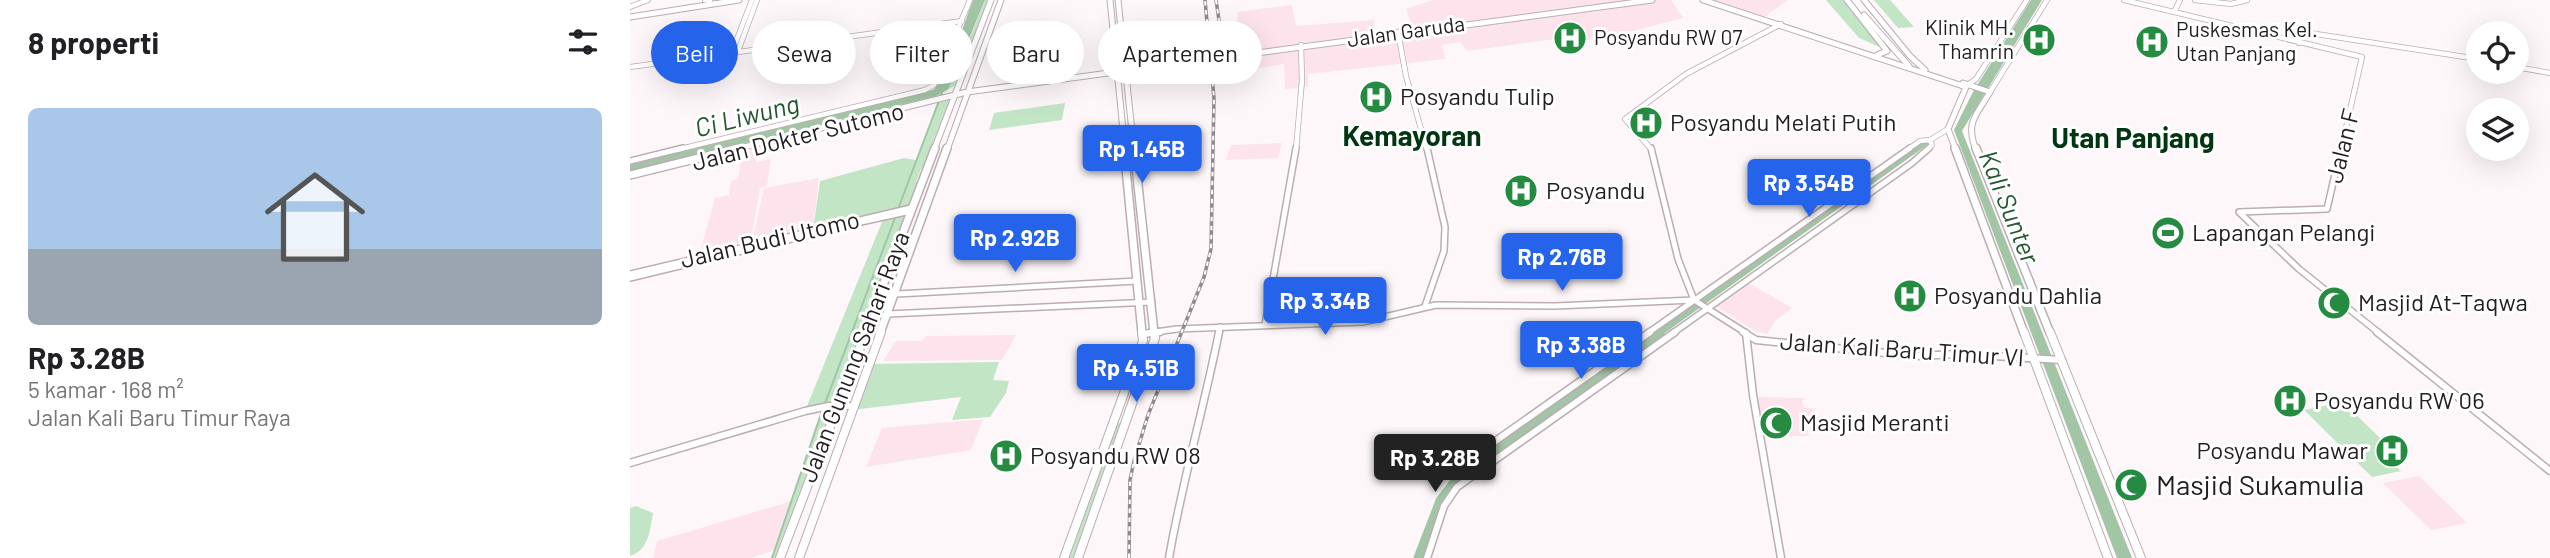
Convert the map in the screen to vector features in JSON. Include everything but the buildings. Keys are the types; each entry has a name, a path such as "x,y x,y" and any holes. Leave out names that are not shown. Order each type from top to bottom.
{"main road":[{"path":"630,15 718,0"},
{"path":"630,15 739,0"},
{"name":"Jalan Gunung Sahari Raya","path":"973,44 991,0"},
{"name":"Jalan Gunung Sahari Raya","path":"799,558 1002,0"},
{"path":"1110,0 1112,21"},
{"path":"1118,0 1120,21"},
{"name":"Jalan Garuda","path":"1625,2 1634,0"},
{"name":"Jalan Garuda","path":"1262,51 1550,11 1652,0"},
{"path":"1703,0 1881,55 1887,51 1850,1"},
{"path":"1712,0 1966,87 1949,126 2108,558"},
{"path":"1850,1 1899,57 1919,71"},
{"path":"1868,2 1894,37 1930,72"},
{"path":"1868,2 1894,29 1910,56 1930,72 1989,92 1971,124 1970,134 2141,558"},
{"path":"1867,25 1877,30"},
{"path":"1886,26 1894,29"},
{"path":"1892,48 1903,44"},
{"path":"1899,57 1910,56"},
{"name":"Jalan Garuda","path":"967,94 1098,74"},
{"path":"943,97 957,84"},
{"name":"Jalan Gunung Sahari Raya","path":"780,558 833,405 878,295 908,210 943,128 957,84"},
{"path":"1078,558 1156,331 1121,84"},
{"path":"1064,558 1143,344 1125,84"},
{"name":"Jalan Dokter Sutomo","path":"630,177 943,97 967,94"},
{"path":"943,128 956,126"},
{"path":"1137,283 1145,277 1148,266"},
{"path":"1137,283 1150,280"}],"street":[{"path":"630,7 648,0"},
{"path":"738,44 755,0"},
{"path":"962,21 970,0"},
{"path":"1972,85 2027,0"},
{"path":"1989,92 2047,0"},
{"path":"2124,0 2299,43 2302,32 2466,58"},
{"path":"2174,12 2180,0"},
{"path":"2194,0 2231,4 2246,0"},
{"path":"1696,301 1690,296 1677,255 1653,151 1625,119 1686,74 1780,24"},
{"path":"1398,33 1445,227 1444,251 1425,306"},
{"path":"738,52 870,34"},
{"name":"Jalan F","path":"2299,43 2362,57 2327,209 2240,211 2299,269 2550,471"},
{"path":"1265,325 1295,161 1303,88 1302,46"},
{"path":"630,67 651,64"},
{"path":"2529,69 2550,73"},
{"path":"630,161 925,90 934,84"},
{"path":"1427,558 1444,506 1465,470 1625,357 1696,301 1920,141 1930,140 1949,126"},
{"path":"1465,470 1625,357 1706,306 1912,163 1932,145 1930,140"},
{"name":"Jalan Budi Utomo","path":"630,276 908,210"},
{"path":"878,295 1137,283"},
{"path":"1143,334 1220,327 1369,322 1425,306 1555,306 1696,301"},
{"name":"Jalan Kali Baru Timur VI","path":"1696,301 1756,340 1916,356 1959,354 2060,360"},
{"path":"888,314 1152,302"},
{"path":"1169,558 1179,499 1205,402 1220,327"},
{"path":"1745,333 1781,558"},
{"path":"630,463 821,407 855,405"}],"shaded area":[{"path":"973,0 985,0 973,29 973,21 965,21"},
{"path":"985,0 991,0 973,44 973,30"},
{"path":"1433,0 1671,0 1683,18 1582,41 1577,36 1467,51 1460,42 1442,45 1445,59 1308,74 1308,87 1285,89 1284,64 1262,67 1262,21 1237,21 1237,12 1292,5 1296,26 1374,20 1374,31 1412,26 1406,9"},
{"path":"1702,0 1788,0 1761,19"},
{"path":"1826,0 1844,0 1882,48 1859,38"},
{"path":"1874,0 1890,0 1914,27 1898,28"},
{"path":"2031,0 2042,0 1962,131 2132,558 2117,558 1954,130 1974,90"},
{"path":"938,84 950,84 948,89 936,96 630,171 630,164 933,90"},
{"path":"942,84 957,84 937,97 732,150 733,146 935,96"},
{"path":"954,99 926,168 921,169 916,182 921,182 911,208 813,230 820,181 904,158 916,160 938,103"},
{"path":"1065,103 1062,120 989,130 994,113"},
{"path":"1282,143 1278,158 1226,160 1231,145"},
{"path":"778,144 777,149 756,156 756,162 771,159 767,186 760,188 751,241 700,253 715,198 729,195 731,181 738,179 742,152"},
{"path":"819,178 813,229 752,242 764,188"},
{"path":"910,212 780,558 772,558 824,407 805,411 884,217"},
{"path":"1745,281 1792,308 1776,320 1767,334 1755,331 1711,303"},
{"path":"1016,335 1002,360 883,361 896,341 922,341 926,336"},
{"path":"999,362 993,380 1009,381 1006,393 990,417 952,420 961,397 852,410 869,364"},
{"path":"1756,397 1806,398 1802,401 1804,408 1813,408 1818,425 1807,425 1809,436 1762,436"},
{"path":"2343,402 2385,443 2375,446 2401,471 2372,477 2304,410"},
{"path":"983,419 971,450 866,467 882,428"},
{"path":"1116,423 1121,423 1073,558 1067,558"},
{"path":"2419,476 2467,523 2431,530 2383,483"},
{"path":"792,501 775,550 751,558 653,558 657,541"},
{"path":"636,506 653,513 645,544 630,556 630,508"}],"waterway":[{"path":"898,209 942,93"},
{"path":"1913,150 1924,142"},
{"path":"1657,333 1915,148"},
{"path":"824,406 895,218"},
{"path":"1419,558 1441,501 1463,472 1659,332"},
{"path":"772,558 822,411"}],"railway":[{"path":"1129,558 1130,480 1134,461 1148,415 1204,277 1211,249 1214,98 1205,0"},
{"path":"1216,0 1219,21"}],"place":[{"name":"Posyandu RW 07","path":"1570,38"},
{"name":"Klinik MH. Thamrin","path":"2039,40"},
{"name":"Puskesmas Kel. Utan Panjang","path":"2152,42"},
{"name":"Posyandu Tulip","path":"1376,97"},
{"name":"Posyandu Melati Putih","path":"1646,123"},
{"name":"Posyandu","path":"1521,191"},
{"name":"Lapangan Pelangi","path":"2168,233"},
{"name":"Posyandu Dahlia","path":"1910,296"},
{"name":"Masjid At-Taqwa","path":"2334,303"},
{"name":"Posyandu RW 06","path":"2290,401"},
{"name":"Masjid Meranti","path":"1776,423"},
{"name":"Posyandu Mawar","path":"2392,451"},
{"name":"Posyandu RW 08","path":"1006,456"},
{"name":"Masjid Sukamulia","path":"2131,485"}],"district":[{"name":"Kemayoran","path":"1412,136"},
{"name":"Utan Panjang","path":"2133,138"}],"water label":[{"name":"Ci Liwung","path":"747,116"},
{"name":"Kali Sunter","path":"2009,207"}]}
